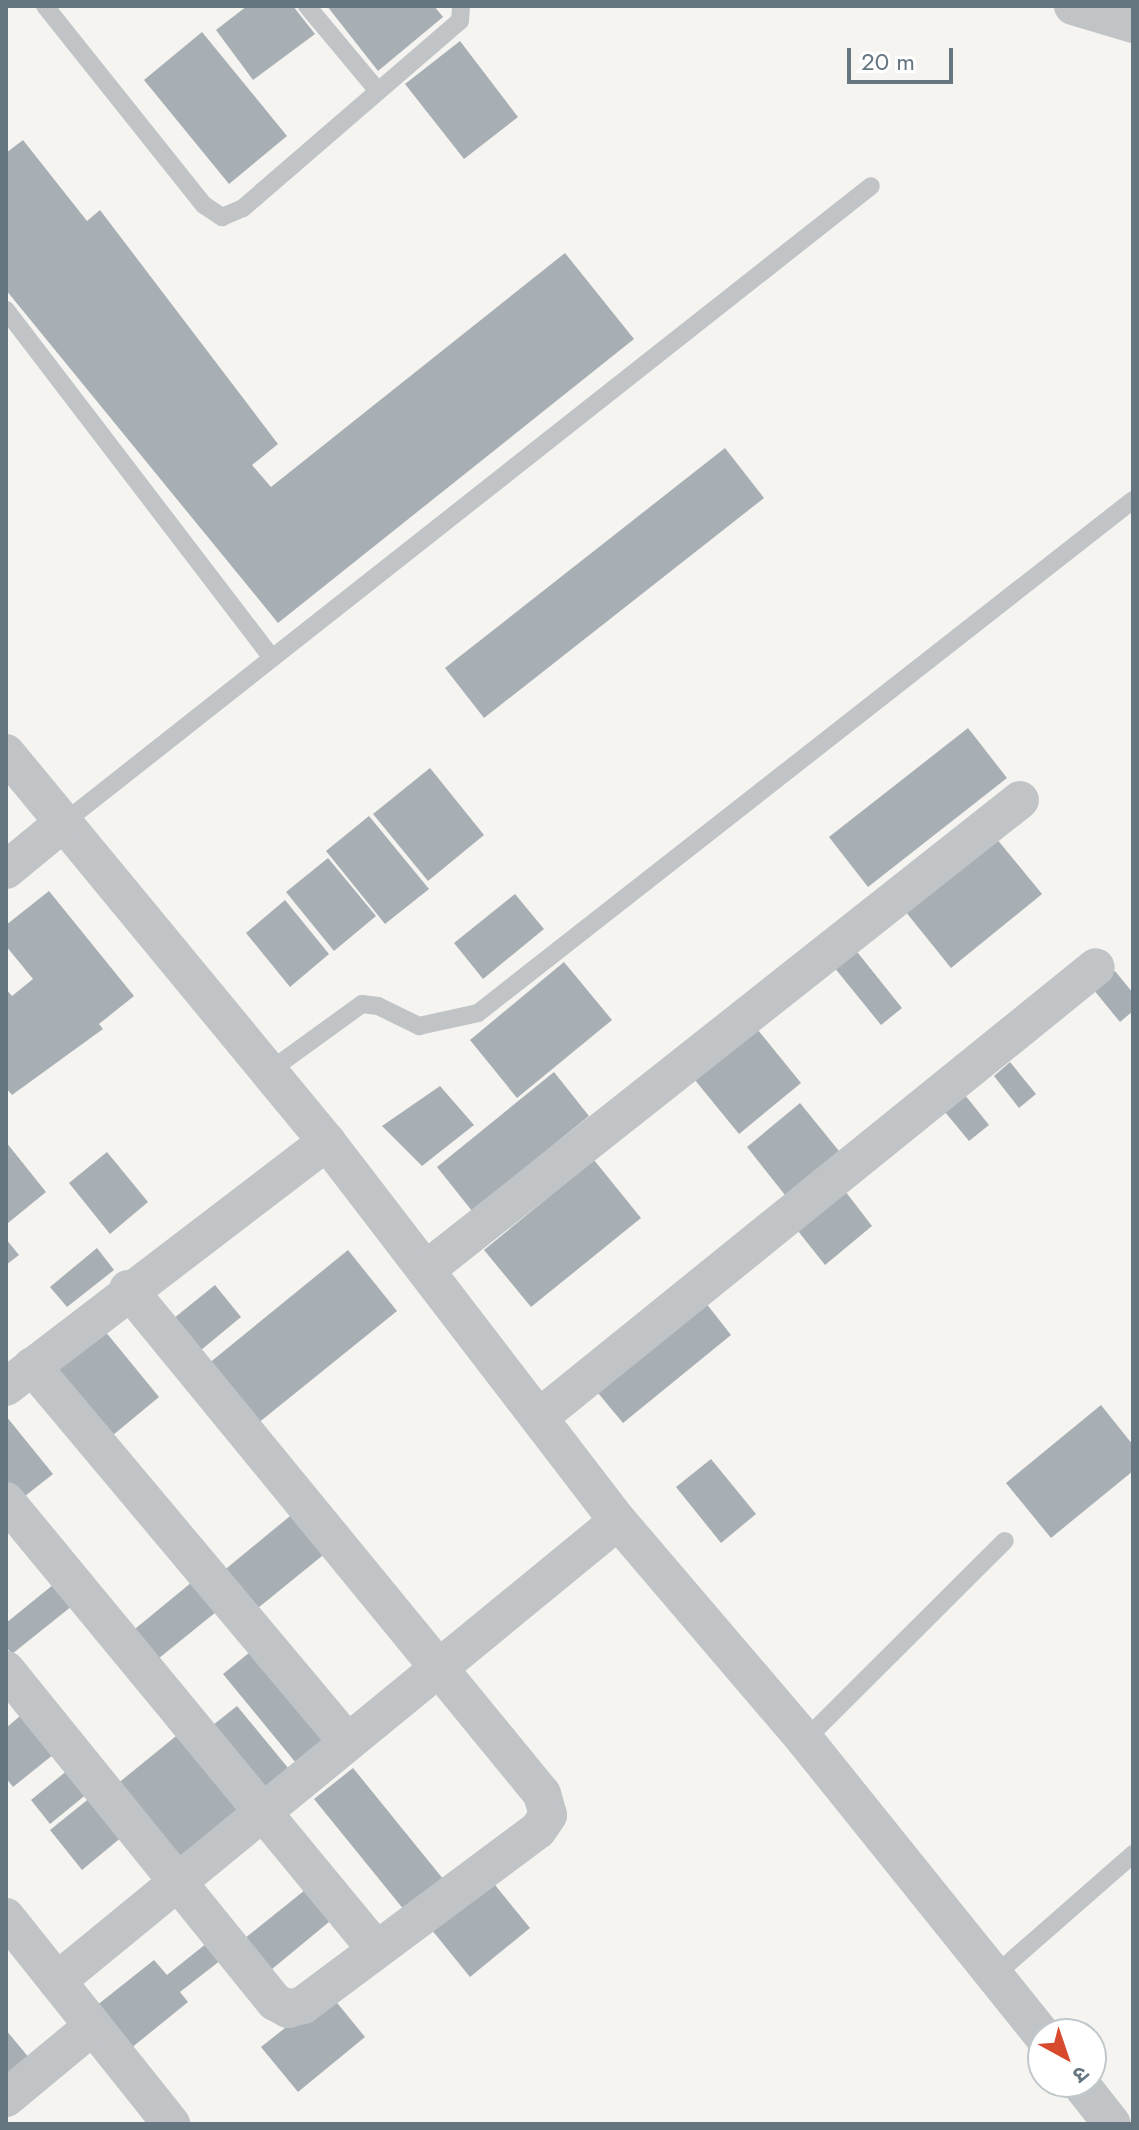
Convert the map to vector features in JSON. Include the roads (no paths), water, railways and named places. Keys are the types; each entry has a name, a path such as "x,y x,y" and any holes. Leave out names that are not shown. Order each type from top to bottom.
{"street":[{"path":"1073,6 1133,24"},
{"path":"6,753 327,1142 542,1415 618,1521 805,1740 1029,2018"},
{"path":"427,1269 1020,800"},
{"path":"6,870 62,824"},
{"path":"542,1415 1096,967"},
{"path":"327,1142 128,1289 19,1376 348,1742"},
{"path":"6,1670 275,2002 288,2009 303,2005 375,1948 538,1830 548,1815 542,1794 128,1289"},
{"path":"6,1501 375,1948"},
{"path":"57,1981 618,1521"},
{"path":"6,1917 169,2123"},
{"path":"6,2098 93,2026"},
{"path":"1092,2098 1112,2124"}],"lane":[{"path":"45,6 204,205 222,217 243,208 460,21 461,6"},
{"path":"307,6 378,91"},
{"path":"62,824 871,186"},
{"path":"6,310 272,658"},
{"path":"268,1072 362,1004 430,1026 489,1006 1133,500"},
{"path":"805,1740 1005,1541"},
{"path":"995,1975 1133,1854"}]}
